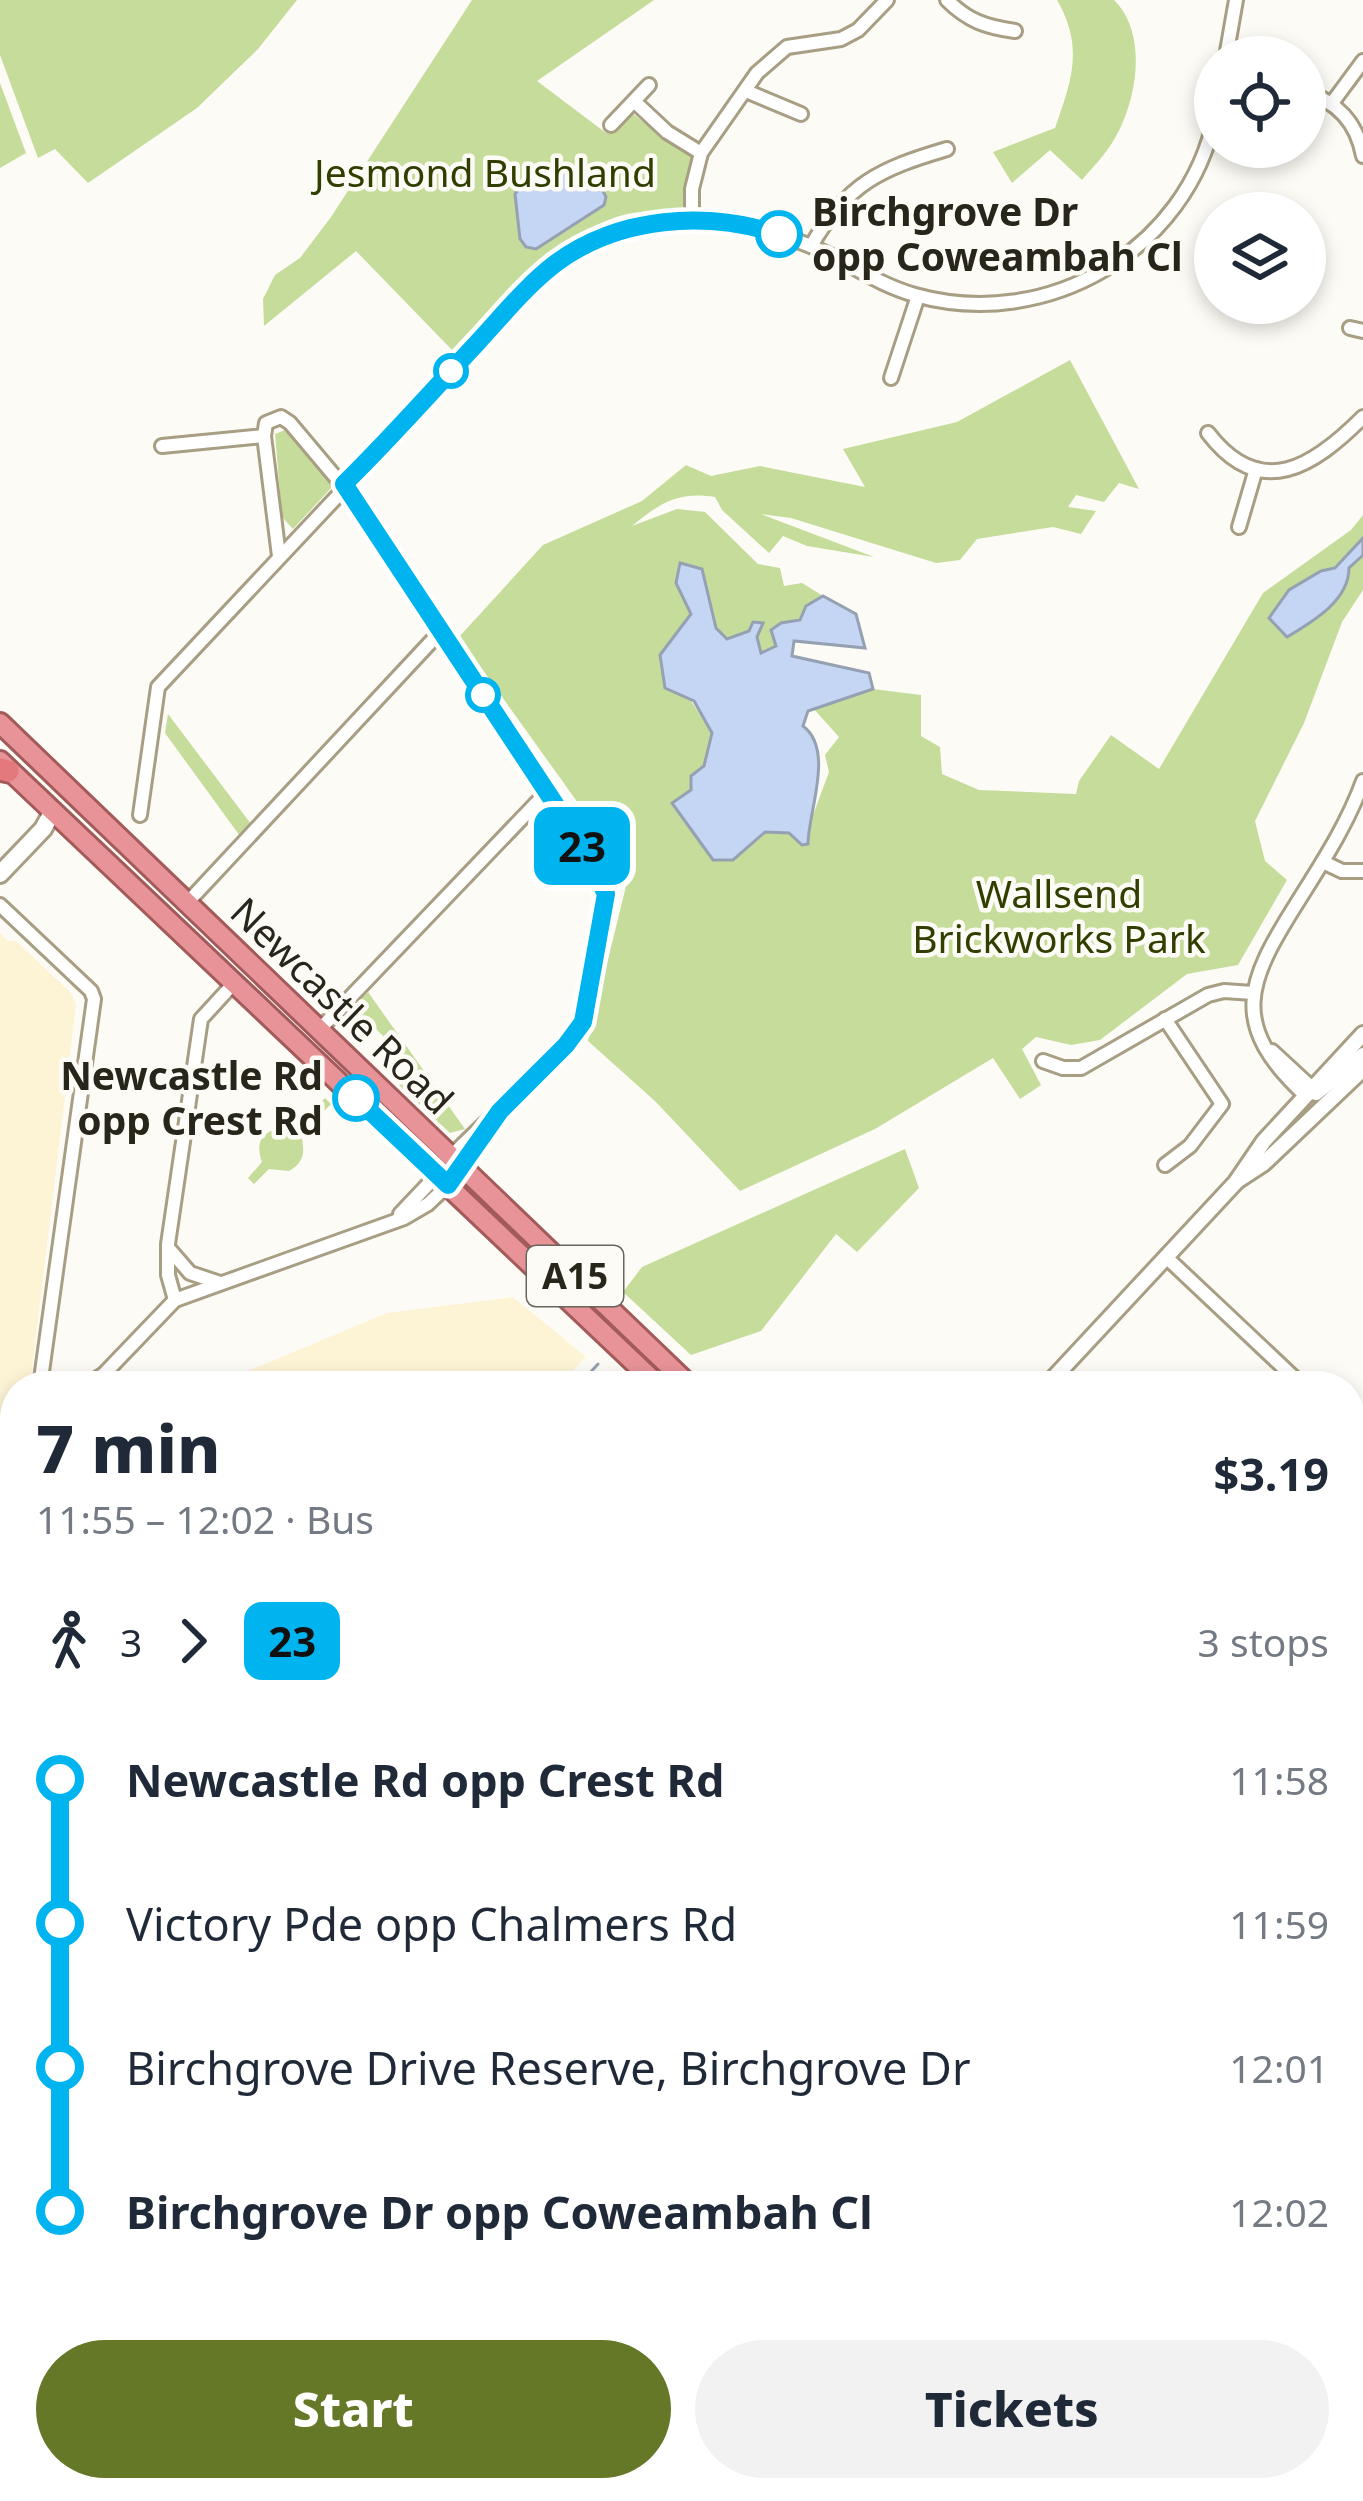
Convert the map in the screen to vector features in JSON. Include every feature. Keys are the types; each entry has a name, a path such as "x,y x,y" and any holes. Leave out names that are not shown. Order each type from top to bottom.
{"highway":[{"name":"Newcastle Road","path":"0,723 674,1371"},
{"name":"Newcastle Road","path":"3,767 643,1371"},
{"path":"52,813 71,793"},
{"path":"443,1180 456,1161"}],"main road":[{"path":"0,860 36,821 52,813"},
{"path":"0,874 52,813"}],"street":[{"path":"692,221 692,189 701,153 770,58 787,47 841,39 859,30 887,0"},
{"path":"947,0 962,15 986,27 1015,31"},
{"path":"1230,36 1236,0"},
{"path":"1332,103 1363,61"},
{"path":"611,125 650,85"},
{"path":"746,91 800,114"},
{"path":"1326,101 1356,132 1363,156"},
{"path":"634,102 667,132 701,153"},
{"path":"812,246 833,210 862,183 947,148"},
{"path":"140,815 158,687 555,264 595,240 628,228 692,221 767,231 812,246 886,285 918,296 953,302 1008,302 1061,291 1104,272 1148,240 1177,206 1198,168"},
{"path":"892,378 918,296"},
{"path":"1208,433 1220,449 1256,470 1296,468 1321,457 1363,418"},
{"path":"279,556 264,436 269,420 286,420 345,486 604,883 604,913 583,1022 456,1161"},
{"path":"162,446 264,436"},
{"path":"1239,527 1256,470"},
{"path":"187,903 442,631"},
{"path":"1310,1093 1261,1036 1253,993 1266,952 1349,815 1363,782"},
{"path":"320,1029 547,793"},
{"path":"1322,862 1342,871 1363,871"},
{"path":"0,905 94,999 42,1371"},
{"path":"175,1300 167,1275 168,1244 201,1019 235,982"},
{"path":"1043,1061 1081,1068 1208,995 1253,993"},
{"path":"1165,1019 1222,1104 1190,1146 1165,1165"},
{"path":"1061,1371 1236,1182 1256,1150 1363,1034"},
{"path":"1272,1156 1310,1093 1363,1055"},
{"path":"1236,1182 1272,1156 1363,1069"},
{"path":"107,1371 175,1300 384,1224 443,1180"},
{"path":"168,1244 190,1273 222,1283"},
{"path":"1166,1257 1287,1371"}],"shaded area":[{"path":"0,933 16,941 71,993 76,1005 32,1371 0,1371"},
{"path":"513,1297 586,1357 572,1371 248,1371 387,1313"}],"green space":[{"name":"Jesmond Bushland","path":"0,0 297,0 258,49 197,108 88,183 55,149 38,158 0,55"},
{"name":"Jesmond Bushland","path":"472,0 654,0 537,81 606,133 632,113 697,157 683,210 627,214 577,236 510,289 452,350 356,251 264,326 263,299 275,275 300,258 331,217"},
{"path":"1057,0 1114,0 1132,31 1133,90 1112,143 1082,180 1050,150 1012,183 993,152 1055,128 1070,79 1073,48"},
{"path":"0,83 26,153 0,168"},
{"name":"Wallsend Brickworks Park","path":"1070,360 1139,489 1119,483 1104,502 1076,495 1068,507 1096,511 1081,534 1053,527 977,539 960,560 936,563 791,518 761,514 874,557 807,546 783,536 769,553 722,510 715,497 670,501 632,526 677,509 705,512 758,564 780,568 784,586 802,583 823,596 806,606 800,620 781,623 777,647 761,653 757,637 749,631 727,640 716,628 702,569 680,564 676,583 691,614 661,655 712,733 704,766 749,842 765,832 789,833 802,845 829,772 825,755 839,737 813,708 873,689 921,695 921,736 940,747 942,774 979,790 1076,794 1079,781 1111,735 1159,769 1263,593 1351,530 1363,515 1363,590 1342,622 1304,723 1255,821 1265,861 1287,880 1238,965 1187,974 1100,1040 1071,1045 1036,1037 1022,1049 1041,1085 1020,1099 993,1058 875,1129 740,1191 656,1102 588,1041 629,874 459,637 543,545 642,501 686,465 711,476 760,466 865,487 843,449 957,422"},
{"path":"285,430 333,486 293,529 282,517 275,434"},
{"path":"168,714 251,824 240,836 165,733"},
{"path":"368,992 465,1129 450,1133 399,1085 409,1074 400,1053 354,1007"},
{"path":"325,1098 331,1104 301,1135 303,1151 298,1164 289,1171 269,1169 254,1184 248,1178 262,1162 260,1145 266,1134 295,1128"},
{"path":"905,1149 919,1188 857,1252 836,1234 761,1331 691,1355 623,1292 642,1267"}],"water":[{"path":"563,169 600,185 604,205 536,249 526,247 520,239 515,194 533,172"},
{"path":"1363,538 1363,555 1349,568 1343,591 1318,617 1287,637 1269,618 1289,590 1335,568"},
{"path":"680,563 702,569 716,628 727,639 749,631 753,622 763,623 757,637 761,653 776,646 771,630 800,620 806,606 823,596 856,614 865,648 794,641 792,656 869,673 873,689 808,711 803,726 812,737 819,765 808,844 802,845 789,833 765,832 733,860 713,860 672,803 691,790 691,776 704,766 712,733 694,701 665,688 660,655 691,614 676,583"}],"waterway":[{"path":"592,1371 598,1364"}],"bus line":[{"name":"23","path":"356,1098 448,1185 500,1111 583,1022 606,894 580,842 344,484 530,286 580,248 628,228 669,222 727,223 779,234"}],"place":[{"name":"Birchgrove Dr opp Coweambah Cl","path":"779,234"},
{"name":"Newcastle Rd opp Crest Rd","path":"356,1098"}]}
